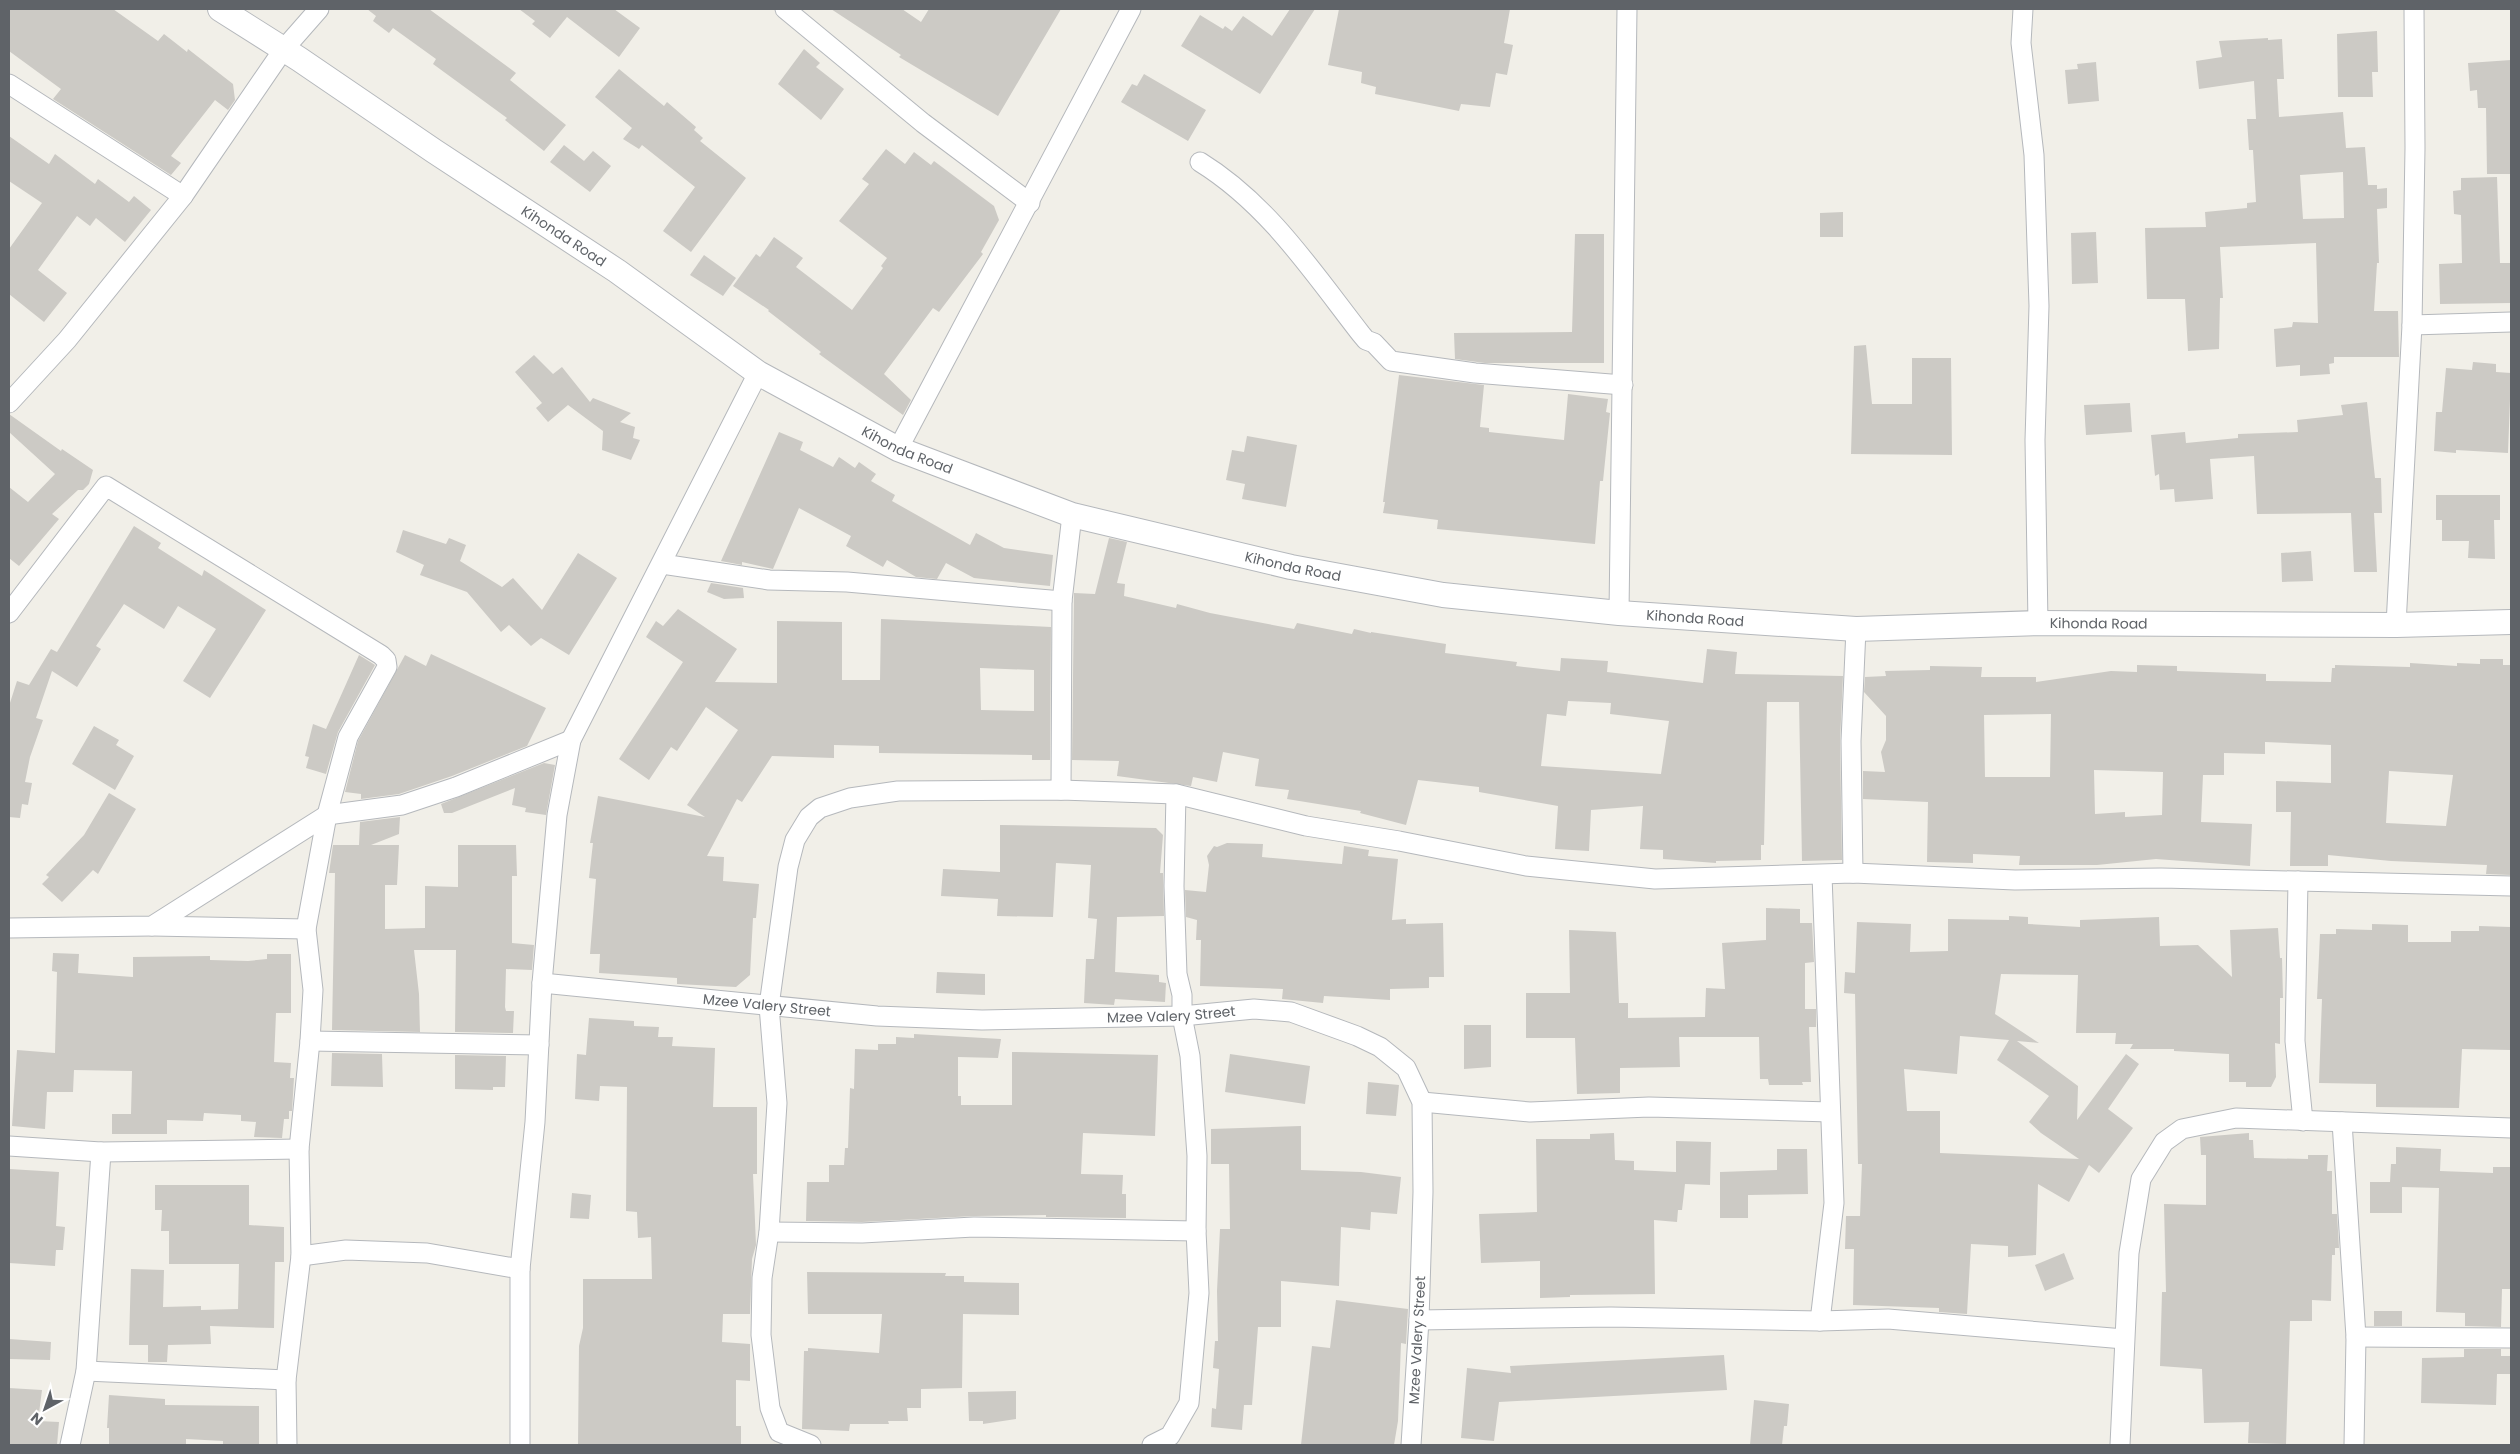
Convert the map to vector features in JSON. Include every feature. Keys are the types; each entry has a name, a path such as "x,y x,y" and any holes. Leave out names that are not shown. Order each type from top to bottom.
{"street":[{"name":"Kihonda Road","path":"220,9 299,59 434,151 617,271 758,373 898,449 1072,515 1291,567 1443,595 1619,613 1856,629 2038,623 2396,625 2511,622"},
{"path":"9,403 67,340 183,196 283,50 319,9"},
{"path":"785,9 923,123 1030,203"},
{"path":"898,449 1030,203 1131,9"},
{"path":"1619,613 1627,9"},
{"path":"2023,9 2021,43 2034,155 2038,306 2035,440 2038,623"},
{"path":"2396,625 2412,324 2416,148 2414,9"},
{"path":"9,84 183,196"},
{"path":"1200,162 1224,176 1244,193 1282,232 1361,334 1374,343 1390,361 1475,373 1623,384"},
{"path":"2412,324 2511,322"},
{"path":"520,1445 520,1269 535,1122 542,983 556,815 571,740 758,373"},
{"path":"9,613 106,486 381,655 386,660 387,667 348,737 327,815 306,930 312,990 310,1041 298,1149 301,1256 286,1380 287,1445"},
{"path":"1060,790 1062,601 1072,515"},
{"path":"662,564 769,580 847,582 1062,601"},
{"path":"1853,873 1851,741 1856,629"},
{"path":"152,926 327,815 402,805 456,787 571,740"},
{"path":"811,1445 779,1432 770,1408 761,1335 762,1278 769,1232 777,1103 769,1006 788,867 795,840 809,817 820,808 850,798 898,791 1060,790 1176,794 1306,826 1399,841 1526,866 1655,879 1853,873 2015,880 2161,878 2511,886"},
{"path":"1152,1445 1170,1436 1190,1403 1199,1293 1196,1231 1197,1156 1190,1056 1182,1016 1182,996 1176,974 1176,794"},
{"path":"1820,1321 1834,1203 1822,875"},
{"path":"2298,881 2295,1041 2303,1121"},
{"path":"9,928 152,926 306,930"},
{"name":"Mzee Valery Street","path":"542,983 877,1016 982,1020 1182,1016 1254,1008 1291,1012 1358,1036 1380,1047 1406,1068 1422,1102 1423,1192 1419,1320 1411,1445"},
{"path":"310,1041 539,1045"},
{"path":"1422,1102 1530,1112 1648,1107 1830,1112"},
{"path":"2120,1445 2129,1253 2141,1179 2164,1142 2182,1129 2236,1118 2511,1128"},
{"path":"2342,1122 2356,1337 2354,1445"},
{"path":"9,1146 101,1152 298,1149"},
{"path":"70,1445 86,1371 101,1152"},
{"path":"769,1232 862,1233 974,1228 1196,1231"},
{"path":"301,1256 346,1250 426,1253 520,1269"},
{"path":"1419,1320 1611,1317 1820,1321 1888,1319 2124,1339"},
{"path":"2356,1337 2511,1338"},
{"path":"86,1371 286,1380"}],"building":[{"path":"9,9 113,9 158,41 164,34 187,52 188,49 233,84 235,100 228,110 215,100 171,156 181,163 171,175 53,99 61,89 9,51"},
{"path":"367,9 429,9 516,73 510,80 566,125 544,151 505,120 507,118 433,64 436,59 393,28 389,33 373,21 376,16"},
{"path":"519,9 614,9 640,28 619,57 567,17 550,38 532,24 535,21"},
{"path":"831,9 902,9 921,22 929,9 1061,9 998,116 899,57 901,55"},
{"path":"1290,9 1315,9 1260,94 1181,46 1200,15 1223,29 1225,26 1232,31 1243,16 1272,36"},
{"path":"1339,9 1510,9 1504,43 1513,45 1507,75 1496,73 1490,107 1461,104 1459,111 1375,94 1376,87 1361,83 1362,72 1328,65"},
{"path":"2377,31 2378,72 2372,72 2373,97 2338,97 2337,34"},
{"path":"2282,39 2284,79 2277,79 2279,117 2343,112 2346,148 2365,147 2368,185 2377,185 2377,189 2387,188 2387,208 2377,209 2379,263 2377,263 2374,311 2398,311 2399,357 2334,357 2334,363 2329,364 2330,374 2300,376 2300,365 2276,367 2274,329 2292,327 2293,322 2318,323 2316,243 2220,247 2223,298 2220,298 2219,349 2188,351 2185,299 2147,299 2145,228 2206,227 2205,212 2247,208 2247,203 2256,202 2253,150 2249,150 2247,119 2256,119 2254,81 2199,89 2196,61 2222,57 2219,41","holes":["2343,172 2344,218 2303,219 2300,175"]},
{"path":"804,49 820,63 816,67 844,89 821,120 778,84"},
{"path":"2511,60 2511,174 2487,174 2486,108 2478,108 2477,90 2470,91 2468,63"},
{"path":"2096,62 2099,101 2068,104 2065,70 2078,69 2077,64"},
{"path":"619,69 664,106 667,102 696,127 694,130 703,138 700,141 746,178 691,252 663,231 695,187 642,145 639,149 623,139 632,128 595,97"},
{"path":"1144,74 1206,110 1188,141 1121,102 1132,84 1137,86"},
{"path":"9,136 49,164 55,154 95,184 98,179 129,202 134,196 151,210 125,242 96,218 90,226 77,216 38,270 67,293 44,322 9,294 9,249 42,203 9,181"},
{"path":"564,145 584,161 593,151 611,166 590,192 550,162"},
{"path":"886,149 905,164 914,152 931,165 934,161 994,206 999,220 981,252 983,254 939,312 933,308 884,374 911,400 903,415 819,354 821,352 769,310 733,286 756,254 760,257 774,237 803,258 796,267 852,310 883,268 881,266 887,258 839,221 869,184 862,179"},
{"path":"2497,177 2500,263 2511,263 2511,303 2440,304 2439,264 2462,263 2461,215 2454,214 2453,191 2461,190 2461,178"},
{"path":"1843,212 1843,237 1820,237 1820,213"},
{"path":"2096,232 2098,283 2072,284 2071,233"},
{"path":"1575,234 1604,234 1604,363 1485,363 1455,359 1454,333 1572,332"},
{"path":"704,255 736,278 723,296 690,275"},
{"path":"1866,345 1872,404 1912,404 1912,358 1951,358 1952,455 1851,454 1854,346"},
{"path":"534,355 553,374 562,367 590,402 593,398 631,413 620,422 635,427 633,438 640,440 631,460 602,450 603,431 568,405 548,422 536,408 542,403 515,372"},
{"path":"2473,362 2496,364 2496,372 2511,373 2508,453 2456,450 2456,453 2434,451 2436,412 2442,412 2446,368 2472,370"},
{"path":"1399,375 1484,385 1480,427 1489,428 1489,432 1564,440 1568,394 1608,399 1606,412 1610,413 1603,481 1600,481 1595,544 1437,529 1438,520 1383,513"},
{"path":"2367,402 2375,478 2381,478 2382,513 2374,513 2377,572 2354,572 2351,513 2257,514 2254,456 2210,459 2213,499 2175,502 2174,489 2160,490 2159,474 2155,476 2151,435 2185,432 2186,443 2238,438 2238,434 2298,432 2297,420 2343,415 2341,405"},
{"path":"2130,403 2132,432 2086,435 2084,405"},
{"path":"9,414 61,451 62,449 93,470 89,484 83,490 78,490 52,514 59,519 19,566 9,558 9,487 28,502 55,474 9,432"},
{"path":"779,432 803,442 800,450 833,467 839,457 855,468 859,462 876,474 871,481 895,495 892,501 970,545 976,533 1004,548 1053,555 1050,586 974,578 946,563 937,579 916,577 887,560 883,567 846,546 851,536 799,508 773,569 742,562 742,565 721,561"},
{"path":"1247,436 1297,445 1286,507 1242,499 1245,484 1226,480 1232,450 1244,452"},
{"path":"2436,495 2500,495 2500,520 2494,520 2495,559 2468,558 2469,541 2442,541 2442,520 2436,520"},
{"path":"134,526 161,543 158,548 202,576 204,570 266,610 210,698 183,681 216,629 178,606 164,629 124,604 96,646 101,649 77,687 52,671 36,718 43,720 30,757 25,782 32,783 28,805 22,804 20,818 9,817 9,706 17,681 29,685 51,649 57,652"},
{"path":"403,530 446,544 449,538 466,545 460,561 502,587 513,578 542,610 578,553 617,578 569,655 541,638 531,646 509,625 501,632 467,592 420,575 424,565 396,552"},
{"path":"1109,538 1127,542 1117,583 1125,584 1124,596 1176,608 1177,604 1210,613 1294,629 1297,623 1352,634 1354,629 1446,644 1445,653 1517,662 1516,666 1560,671 1561,658 1608,661 1607,672 1703,683 1707,649 1737,652 1735,674 1843,676 1840,741 1842,860 1802,861 1799,702 1767,702 1764,845 1761,845 1761,860 1716,861 1716,863 1663,859 1663,850 1640,849 1643,806 1591,810 1589,851 1555,849 1558,806 1479,792 1479,787 1418,780 1406,825 1360,813 1361,811 1287,799 1289,790 1255,786 1259,759 1223,752 1217,782 1193,777 1191,786 1117,776 1119,761 1072,760 1074,593 1095,594","holes":["1568,701 1611,703 1610,714 1669,721 1661,774 1541,766 1547,714 1566,716"]},
{"path":"2311,551 2313,581 2282,582 2281,553"},
{"path":"711,583 743,588 744,598 724,599 707,592"},
{"path":"678,609 737,649 715,682 777,683 777,621 842,622 842,680 880,680 881,619 1051,627 1050,760 1032,760 1032,755 879,753 879,746 834,745 834,758 772,756 742,802 737,799 707,856 724,857 723,881 759,884 756,918 753,918 750,975 736,987 677,984 677,978 599,973 600,954 590,954 596,879 589,878 593,843 590,843 598,796 705,817 687,805 738,730 706,707 677,751 671,747 649,780 619,759 683,662 646,637 656,621 663,626","holes":["980,668 1034,670 1034,711 981,710"]},
{"path":"431,654 546,708 527,746 452,776 399,794 361,799 361,794 345,792 358,741 405,655 426,666"},
{"path":"359,655 375,665 338,732 326,774 306,768 309,757 305,756 313,724 326,729"},
{"path":"2480,659 2503,659 2503,665 2511,665 2511,875 2486,874 2487,865 2391,861 2328,855 2328,866 2290,866 2291,812 2276,812 2276,781 2331,783 2331,745 2265,742 2265,754 2224,753 2224,775 2203,775 2201,822 2252,824 2250,866 2156,859 2097,865 2019,865 2020,856 1973,854 1973,863 1927,862 1928,802 1863,799 1863,771 1885,772 1881,752 1886,740 1886,716 1864,692 1865,677 1886,676 1885,671 1930,670 1930,666 1982,667 1981,677 2036,677 2036,682 2111,671 2137,672 2137,665 2177,666 2177,671 2266,674 2266,681 2331,682 2332,668 2335,668 2335,665 2410,667 2410,663 2457,666 2457,663 2480,664","holes":["2051,714 2050,777 1985,777 1984,715","2094,770 2163,772 2162,815 2125,817 2125,812 2095,814","2389,771 2453,775 2446,826 2386,823"]},
{"path":"94,726 119,740 116,745 134,756 115,790 72,764"},
{"path":"544,763 555,765 546,815 525,812 526,808 512,805 515,788 452,813 444,813 441,804"},
{"path":"109,793 136,809 98,874 93,870 62,902 42,884 49,877 46,875 84,835"},
{"path":"400,817 399,834 371,845 399,845 397,885 385,885 385,929 425,928 425,886 458,887 458,845 516,845 517,876 512,876 512,943 534,945 532,970 506,969 505,1007 506,1011 514,1011 513,1033 455,1032 456,950 414,950 419,994 420,1032 332,1030 335,873 329,873 333,845 359,845 360,822"},
{"path":"1000,825 1156,828 1163,835 1160,873 1163,873 1164,916 1117,917 1115,972 1159,975 1159,982 1166,983 1165,1002 1115,999 1114,1005 1084,1003 1086,959 1094,959 1097,919 1088,918 1091,865 1056,863 1053,917 997,916 998,899 941,896 943,869 1000,872"},
{"path":"1227,843 1263,844 1262,857 1342,864 1344,846 1369,850 1368,856 1398,859 1392,920 1406,919 1406,924 1443,923 1444,977 1429,977 1429,988 1390,989 1390,1000 1324,996 1323,1003 1282,999 1283,989 1200,986 1201,940 1196,940 1197,920 1186,917 1185,890 1206,892 1209,865 1207,856 1214,846 1217,847"},
{"path":"1766,908 1800,909 1800,923 1812,923 1814,962 1805,963 1805,1009 1816,1009 1816,1027 1809,1027 1811,1082 1802,1082 1803,1085 1769,1085 1768,1079 1760,1079 1759,1037 1679,1037 1680,1067 1620,1068 1620,1093 1577,1094 1575,1038 1526,1038 1526,993 1570,993 1569,930 1616,932 1619,1003 1628,1003 1628,1018 1705,1017 1706,988 1725,989 1722,943 1766,940"},
{"path":"2009,916 2028,917 2028,924 2080,927 2080,920 2159,917 2160,946 2198,945 2232,977 2230,930 2278,928 2280,958 2282,958 2283,998 2280,998 2280,1044 2275,1043 2276,1077 2271,1087 2246,1087 2246,1082 2229,1082 2229,1054 2174,1051 2174,1049 2130,1049 2133,1044 2115,1044 2116,1033 2076,1033 2078,975 2001,974 1995,1014 2039,1043 2017,1041 2078,1086 2077,1120 2126,1054 2139,1064 2108,1109 2133,1128 2099,1173 2089,1165 2069,1202 2038,1184 2036,1255 2008,1257 2008,1246 1971,1244 1967,1314 1939,1312 1939,1308 1853,1305 1854,1249 1845,1249 1846,1216 1860,1216 1862,1164 1858,1164 1855,994 1844,993 1845,972 1855,973 1857,922 1911,924 1910,952 1948,951 1948,919 2009,920","holes":["1960,1036 2009,1040 1997,1060 2049,1096 2029,1122 2041,1133 2079,1159 1940,1153 1940,1111 1907,1111 1904,1069 1957,1074"]},
{"path":"2372,924 2408,925 2408,942 2451,942 2451,931 2479,931 2479,926 2511,927 2511,1050 2462,1049 2459,1108 2376,1107 2376,1084 2319,1083 2322,999 2317,999 2320,934 2336,934 2336,929 2372,930"},
{"path":"53,953 79,954 78,973 133,977 133,957 210,956 210,960 248,961 267,959 267,954 291,954 291,1013 276,1013 274,1062 291,1063 290,1078 294,1078 292,1111 289,1111 289,1119 284,1119 282,1138 254,1137 256,1122 241,1121 241,1115 204,1113 203,1121 167,1120 167,1134 112,1134 112,1114 131,1114 132,1071 74,1070 73,1092 47,1092 45,1129 12,1126 17,1050 55,1053 57,972 52,971"},
{"path":"937,972 985,974 985,995 936,993"},
{"path":"589,1018 634,1021 634,1026 659,1027 658,1037 673,1037 672,1046 715,1048 713,1107 757,1107 757,1174 753,1174 756,1245 752,1259 750,1314 723,1314 722,1342 750,1344 750,1381 736,1380 736,1426 741,1426 741,1445 578,1445 579,1346 583,1328 583,1279 652,1279 651,1237 638,1238 637,1212 626,1211 627,1087 600,1086 599,1101 575,1099 577,1054 586,1055"},
{"path":"1464,1025 1491,1025 1491,1067 1464,1069"},
{"path":"914,1034 1001,1039 998,1058 958,1057 958,1096 961,1096 961,1105 1012,1105 1012,1052 1158,1055 1155,1136 1083,1133 1081,1174 1123,1175 1122,1194 1126,1194 1126,1218 1046,1217 1046,1215 974,1216 862,1222 806,1221 807,1182 829,1182 829,1165 844,1165 845,1148 848,1148 850,1088 854,1089 855,1049 878,1050 878,1044 896,1044 896,1037 914,1038"},
{"path":"332,1053 382,1054 383,1087 331,1086"},
{"path":"1230,1054 1310,1066 1305,1104 1225,1092"},
{"path":"455,1055 506,1056 505,1087 493,1087 493,1090 455,1089"},
{"path":"1368,1082 1399,1085 1396,1116 1366,1114"},
{"path":"1301,1126 1301,1170 1361,1172 1401,1177 1397,1214 1371,1212 1370,1230 1341,1227 1339,1286 1281,1281 1281,1327 1258,1327 1252,1405 1244,1405 1242,1430 1211,1427 1212,1408 1216,1409 1219,1369 1213,1368 1215,1341 1218,1341 1217,1291 1220,1229 1230,1229 1229,1164 1211,1164 1211,1129"},
{"path":"1614,1133 1615,1160 1634,1161 1634,1170 1676,1172 1676,1141 1711,1142 1710,1185 1685,1184 1682,1210 1678,1210 1677,1222 1654,1220 1655,1294 1570,1295 1570,1297 1540,1298 1540,1261 1481,1263 1479,1214 1537,1212 1536,1139 1590,1139 1590,1134"},
{"path":"2249,1133 2249,1140 2253,1140 2254,1158 2308,1159 2308,1155 2328,1155 2327,1171 2332,1171 2332,1214 2337,1214 2339,1248 2335,1248 2335,1255 2332,1255 2331,1301 2312,1300 2312,1321 2290,1321 2286,1444 2248,1443 2249,1422 2204,1423 2202,1369 2160,1366 2162,1292 2166,1292 2164,1204 2206,1205 2206,1155 2201,1155 2200,1137"},
{"path":"2396,1147 2441,1149 2440,1171 2493,1173 2493,1167 2511,1167 2511,1289 2502,1289 2501,1327 2465,1326 2465,1313 2436,1312 2439,1188 2402,1187 2402,1213 2370,1213 2370,1182 2390,1182 2391,1164 2396,1164"},
{"path":"1777,1149 1807,1149 1808,1194 1748,1195 1748,1218 1720,1218 1720,1172 1777,1170"},
{"path":"9,1169 59,1172 56,1226 65,1227 63,1250 56,1250 55,1266 9,1263"},
{"path":"155,1185 249,1185 249,1225 284,1227 284,1262 275,1262 274,1328 210,1326 211,1344 168,1345 167,1362 148,1362 148,1345 129,1345 131,1269 164,1270 163,1307 201,1306 201,1310 238,1309 239,1264 169,1264 169,1231 161,1231 162,1210 155,1210"},
{"path":"572,1193 591,1195 589,1219 570,1218"},
{"path":"2064,1253 2074,1279 2045,1291 2035,1265"},
{"path":"807,1272 946,1273 945,1276 964,1276 964,1282 1019,1283 1019,1315 963,1314 962,1388 921,1389 921,1408 907,1408 908,1421 888,1421 889,1424 850,1424 849,1431 802,1429 804,1351 808,1351 808,1348 879,1353 882,1314 808,1314"},
{"path":"1336,1300 1408,1309 1406,1344 1401,1343 1398,1421 1394,1445 1301,1445 1312,1346 1330,1348"},
{"path":"2374,1311 2402,1311 2402,1326 2374,1326"},
{"path":"9,1339 51,1342 50,1360 9,1359"},
{"path":"2464,1349 2501,1349 2501,1356 2511,1356 2511,1374 2497,1374 2496,1405 2421,1403 2422,1358 2464,1357"},
{"path":"1724,1355 1727,1390 1499,1402 1494,1441 1461,1438 1467,1368 1511,1373 1510,1366"},
{"path":"9,1388 42,1390 38,1421 59,1422 57,1445 9,1445"},
{"path":"1016,1391 1016,1419 983,1424 983,1421 969,1421 968,1392"},
{"path":"109,1395 165,1399 165,1405 259,1406 259,1445 223,1445 223,1441 186,1439 186,1445 109,1445 109,1428 107,1428"},
{"path":"1754,1400 1789,1404 1787,1426 1784,1426 1782,1445 1750,1445"}]}
